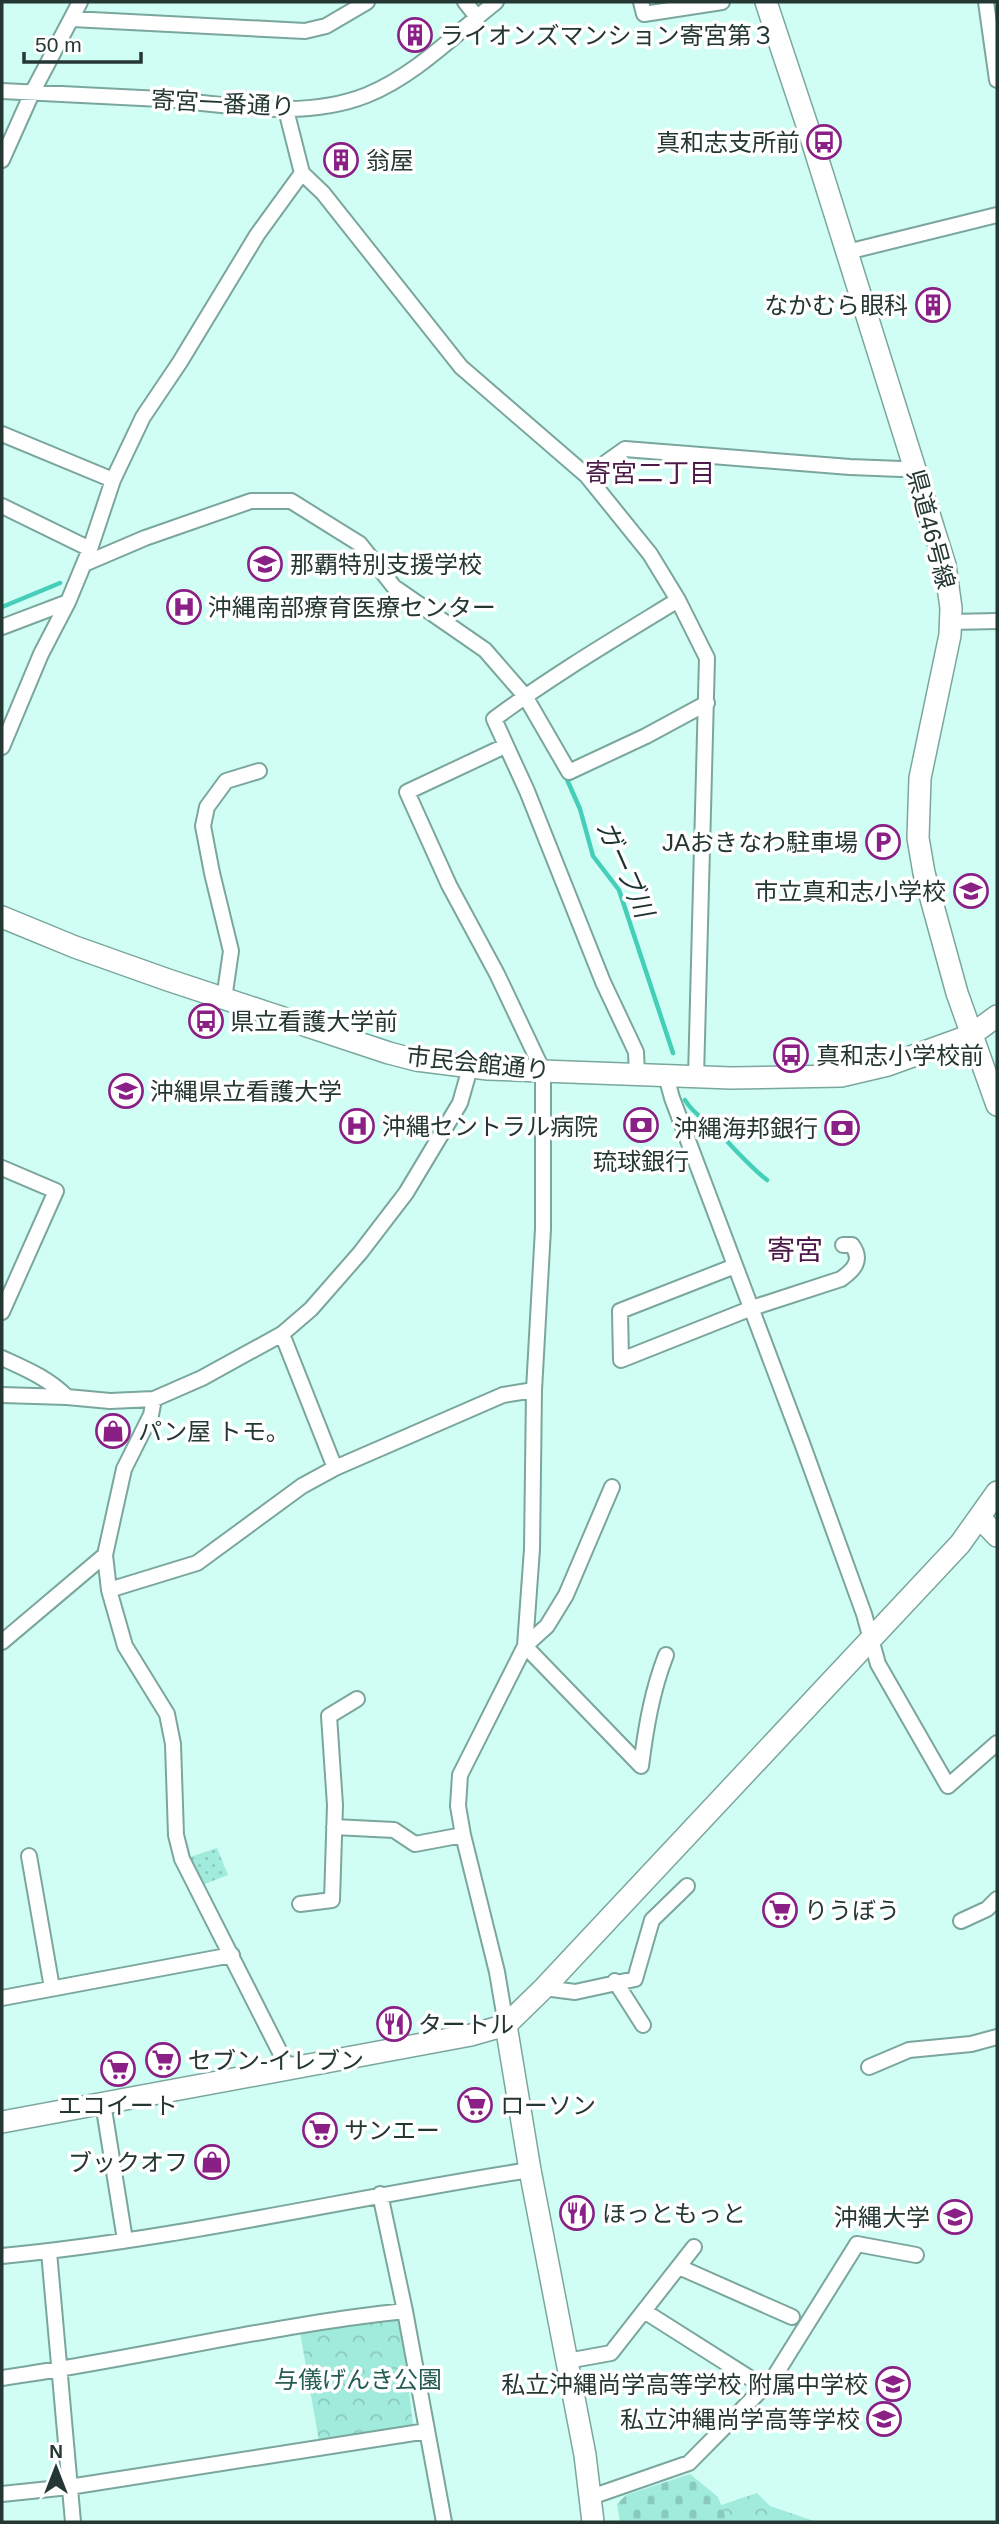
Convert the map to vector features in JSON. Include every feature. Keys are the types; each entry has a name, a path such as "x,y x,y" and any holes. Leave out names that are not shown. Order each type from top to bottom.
{"main road":[{"name":"県道46号線","path":"773,6 945,565 950,590 951,622 919,778 918,838 928,891 971,1035 997,1105"},
{"name":"市民会館通り","path":"2,917 75,947 389,1053 470,1068 696,1077 841,1076 888,1065 971,1035"},
{"path":"971,1035 997,1016"},
{"path":"971,1035 997,1034"},
{"path":"2,2122 471,2035 506,2025 544,1988 960,1544 997,1492"},
{"path":"980,1518 997,1536"},
{"path":"506,2025 591,2497 593,2522"}],"street":[{"path":"2,159 32,93 80,2"},
{"path":"72,19 305,31 326,26 367,2"},
{"path":"465,2 477,16"},
{"name":"寄宮一番通り","path":"2,91 286,110 330,105 366,96 399,79 496,2"},
{"path":"641,2 644,14 722,2"},
{"path":"986,2 997,80"},
{"path":"286,110 302,173 323,193 461,367 587,476 650,554 678,600 707,657 696,1077"},
{"path":"2,747 41,654 68,602 90,550 113,480 143,416 180,362 257,235 302,173"},
{"path":"847,251 997,215"},
{"path":"2,434 113,480"},
{"path":"587,476 625,449 850,467 901,469 915,466"},
{"path":"83,566 145,538 251,500 291,501 360,544 394,587 485,650 525,696 569,772 646,736 707,703"},
{"path":"2,506 90,550"},
{"path":"637,1075 636,1052 603,982 527,791 494,719 525,696 678,600"},
{"path":"2,627 68,602"},
{"path":"951,622 997,621"},
{"path":"505,747 407,792 450,885 544,1071 543,1229 534,1390 532,1549 525,1646 641,1766 654,1684 666,1655"},
{"path":"224,999 231,950 203,826 207,807 226,781 259,771"},
{"path":"2,1395 110,1401 154,1399 202,1378 282,1334 311,1309 344,1272 406,1192 460,1102 470,1068"},
{"path":"666,1076 862,1606 878,1664 947,1786 997,1743"},
{"path":"2,1168 55,1191 2,1312"},
{"path":"736,1266 620,1311 621,1360 752,1308 841,1279 853,1271 858,1260 852,1244 844,1244"},
{"path":"282,1334 335,1468"},
{"path":"2,1358 54,1384 67,1397"},
{"path":"109,1591 197,1563 302,1486 335,1468 503,1395 534,1390"},
{"path":"154,1399 151,1415 124,1469 105,1555 109,1591 125,1646 167,1714 173,1744 176,1835 182,1859 289,2070"},
{"path":"506,2025 497,1972 463,1835 458,1806 460,1775 525,1646 547,1626 566,1595 612,1487"},
{"path":"2,1642 105,1555"},
{"path":"300,1904 332,1900 335,1805 329,1716 357,1699"},
{"path":"334,1827 394,1830 415,1844 463,1835"},
{"path":"29,1856 52,1988"},
{"path":"544,1988 575,1992 635,1979 652,1920 687,1885"},
{"path":"961,1921 987,1909 997,1899"},
{"path":"2,1998 232,1955"},
{"path":"615,1982 643,2025"},
{"path":"869,2067 909,2050 971,2044 997,2037"},
{"path":"103,2103 125,2240"},
{"path":"2,2256 48,2252 278,2216 380,2194 530,2170"},
{"path":"380,2194 405,2311 444,2522"},
{"path":"591,2497 689,2463 774,2377 857,2244 916,2255"},
{"path":"567,2361 611,2353 694,2247"},
{"path":"48,2252 73,2522"},
{"path":"679,2267 792,2317"},
{"path":"2,2378 352,2316 405,2311"},
{"path":"644,2311 764,2387"},
{"path":"2,2494 69,2487 427,2431"}],"green space":[{"path":"217,1848 228,1875 202,1885 190,1857"},
{"name":"与儀げんき公園","path":"400,2316 414,2433 320,2447 300,2332"},
{"path":"690,2474 718,2497 728,2522 620,2522 617,2504 626,2495"},
{"path":"757,2493 770,2506 817,2522 728,2522 721,2505"}],"waterway":[{"name":"ガーブ川","path":"2,607 60,583"},
{"name":"ガーブ川","path":"565,775 580,809 593,856 619,890 673,1053"},
{"name":"ガーブ川","path":"685,1100 767,1180"}],"place":[{"name":"ライオンズマンション寄宮第３","path":"415,35"},
{"name":"真和志支所前","path":"824,142"},
{"name":"翁屋","path":"341,160"},
{"name":"なかむら眼科","path":"933,305"},
{"name":"那覇特別支援学校","path":"265,564"},
{"name":"沖縄南部療育医療センター","path":"184,607"},
{"name":"JAおきなわ駐車場","path":"883,842"},
{"name":"市立真和志小学校","path":"971,891"},
{"name":"県立看護大学前","path":"206,1021"},
{"name":"真和志小学校前","path":"791,1055"},
{"name":"沖縄県立看護大学","path":"126,1091"},
{"name":"琉球銀行","path":"641,1125"},
{"name":"沖縄セントラル病院","path":"357,1126"},
{"name":"沖縄海邦銀行","path":"842,1128"},
{"name":"パン屋 トモ。","path":"113,1431"},
{"name":"りうぼう","path":"780,1910"},
{"name":"タートル","path":"394,2024"},
{"name":"セブン-イレブン","path":"163,2060"},
{"name":"エコイート","path":"118,2069"},
{"name":"ローソン","path":"475,2105"},
{"name":"サンエー","path":"320,2130"},
{"name":"ブックオフ","path":"212,2162"},
{"name":"ほっともっと","path":"577,2213"},
{"name":"沖縄大学","path":"955,2217"},
{"name":"私立沖縄尚学高等学校 附属中学校","path":"893,2384"},
{"name":"私立沖縄尚学高等学校","path":"884,2419"}],"district":[{"name":"寄宮二丁目","path":"650,473"},
{"name":"寄宮","path":"795,1250"}]}
